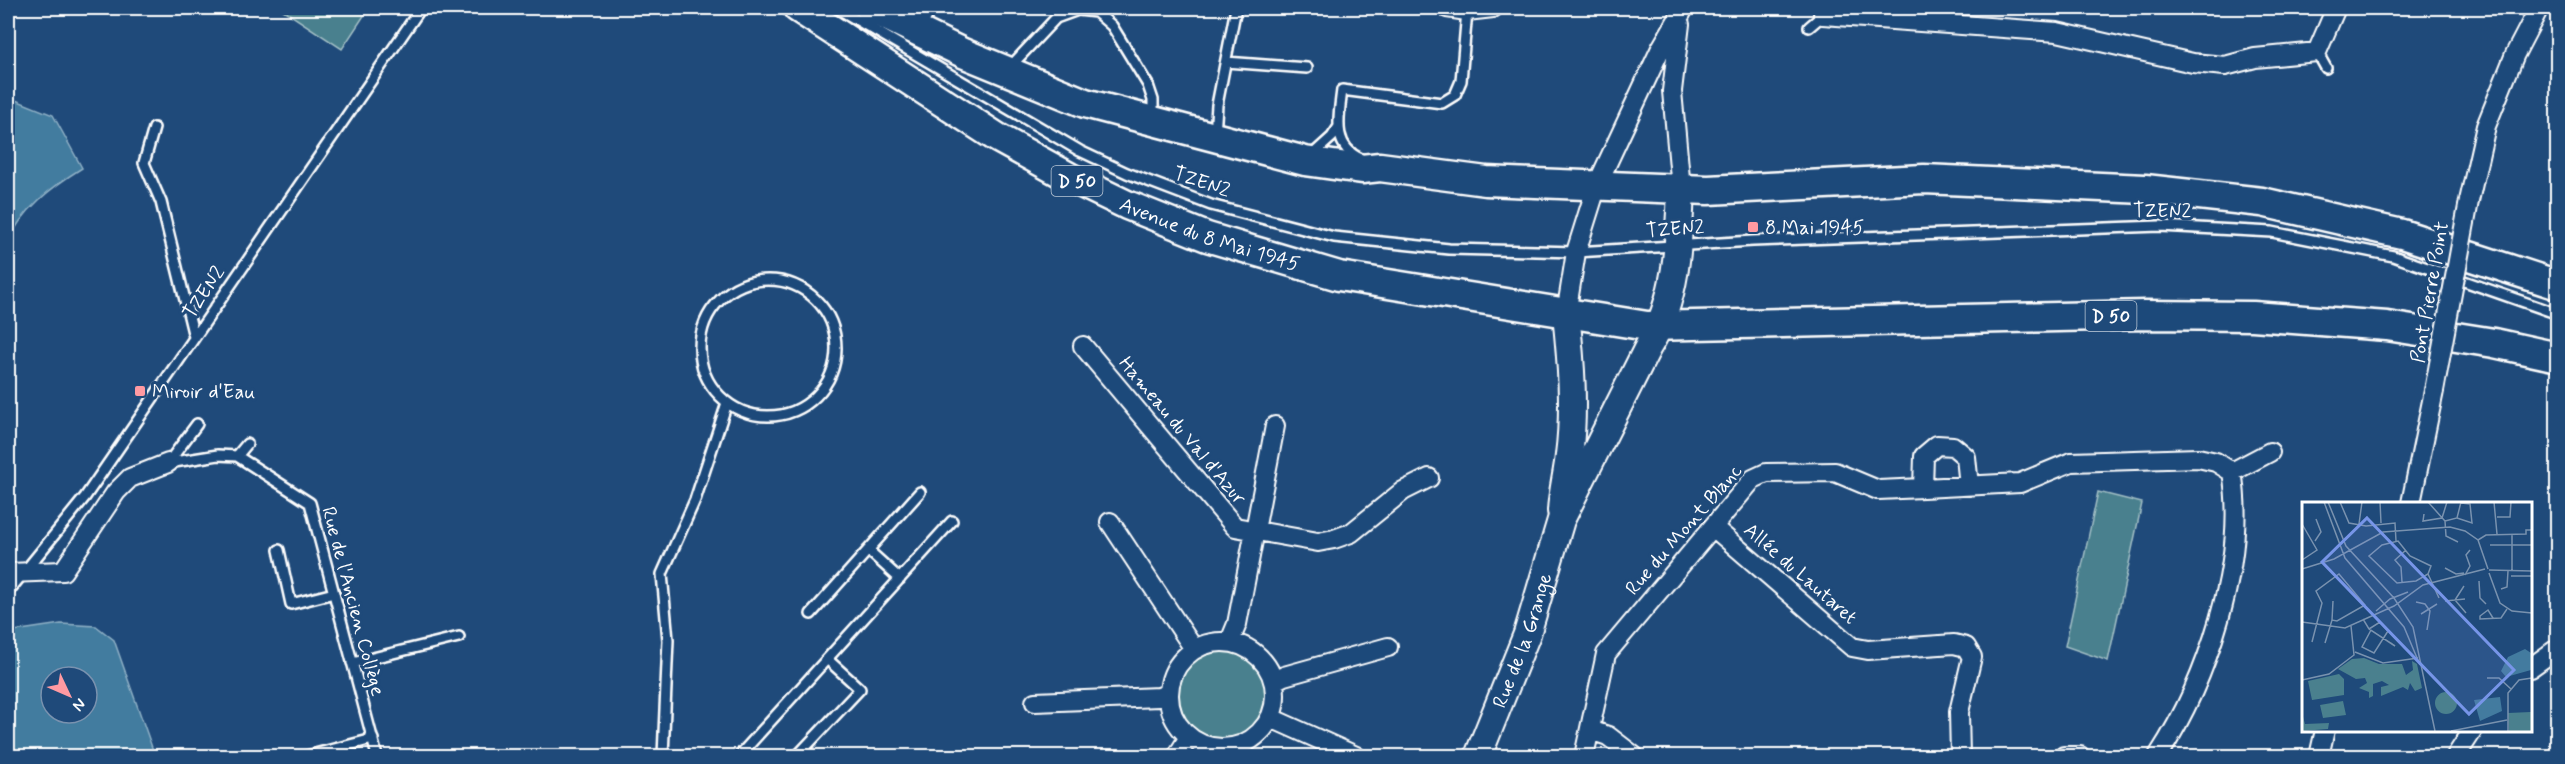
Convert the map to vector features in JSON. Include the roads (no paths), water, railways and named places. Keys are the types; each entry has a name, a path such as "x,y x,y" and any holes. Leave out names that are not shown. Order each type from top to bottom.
{"main road":[{"name":"Avenue du 8 Mai 1945","path":"798,8 998,138 1069,177 1166,221 1236,247 1339,276 1475,296 1566,314 1662,326"},
{"path":"870,8 920,18 1006,71 1093,106 1305,161 1362,169 1380,167 1486,181 1708,190 1924,179 2145,189 2262,202 2392,231 2558,285"},
{"name":"D 50","path":"1662,326 2145,315 2253,316 2387,326 2494,342 2558,357"}],"street":[{"path":"1447,8 1467,11 1493,8"},
{"path":"1819,17 2057,32 2193,63 2225,66 2255,58 2322,60 2336,8"},
{"name":"Pont Pierre Point","path":"2411,502 2469,201 2486,126 2515,54 2539,8"},
{"path":"1566,314 1576,252 1597,185 1661,48 1682,10"},
{"path":"1662,326 1679,247 1681,189 1671,91 1682,10"},
{"name":"Rue de la Grange","path":"1561,520 1572,409 1566,314"},
{"name":"Rue de la Grange","path":"1478,756 1527,634 1561,520 1648,347 1662,326"},
{"name":"Hameau du Val d'Azur","path":"1083,346 1235,527 1318,542 1334,539 1352,532 1403,491 1429,478"},
{"path":"1230,641 1237,624 1275,426"},
{"path":"1923,488 1924,456 1937,445 1953,446 1966,457 1969,486"},
{"path":"2158,756 2172,735 2205,661 2230,574 2236,495 2232,472 2271,452"},
{"name":"Rue du Mont Blanc","path":"1584,756 1606,654 1753,479 1766,473 1834,472 1878,490 2020,483 2071,462 2198,458 2216,462 2232,472"},
{"path":"15,573 63,571 116,492 130,478 168,463"},
{"path":"1110,522 1194,649"},
{"name":"Allée du Lautaret","path":"1713,526 1852,647 1868,650 1954,644 1966,647 1972,657 1959,712 1960,756"},
{"path":"1230,641 1246,646 1268,667 1274,681 1276,700 1271,718 1262,731 1240,752 1211,747 1189,737 1178,725 1171,710 1169,693 1174,672 1180,661 1194,649 1205,644 1230,641"},
{"path":"1274,681 1284,676 1388,647"},
{"path":"2532,667 2558,648"},
{"path":"1035,702 1159,697 1169,693"},
{"path":"1271,718 1356,756"},
{"path":"1590,730 1608,736 1634,756"},
{"path":"2319,756 2325,731"},
{"path":"2456,756 2472,731"},
{"path":"1177,756 1189,737"},
{"path":"2064,756 2080,756"}],"lane":[{"name":"TZEN2","path":"8,592 15,573 86,498 194,337 422,8"},
{"name":"TZEN2","path":"837,8 1080,151 1126,173 1211,205 1334,237 1449,249 1576,252 1753,241 2160,226 2272,232 2393,256 2558,314"},
{"path":"1006,71 1056,18 1078,10 1096,12 1112,26 1148,85 1153,100 1153,121"},
{"path":"1380,167 1353,155 1342,144 1338,128 1342,90 1442,103 1455,94 1461,81 1467,11"},
{"path":"1215,138 1217,105 1235,13"},
{"path":"1226,62 1307,68"},
{"path":"154,128 144,163 161,202 194,337"},
{"path":"1305,161 1332,137 1338,128"},
{"path":"758,280 785,281 809,293 827,312 836,338 835,364 823,388 803,407 778,416 751,414 727,403 709,383 700,358 702,331 713,307 733,289 758,280"},
{"path":"663,756 668,640 662,574 695,500 727,403"},
{"path":"168,463 197,424"},
{"path":"168,463 218,456 237,456 247,444"},
{"name":"Rue de l'Ancien Collège","path":"237,456 310,503 377,756"},
{"path":"811,614 920,492"},
{"path":"739,756 952,521"},
{"path":"279,550 291,604 334,593"},
{"path":"868,550 900,579"},
{"path":"352,663 459,637"},
{"path":"798,756 860,689 827,659"},
{"path":"307,756 373,739"}],"water":[{"path":"8,97 53,115 82,168 49,191 29,210 8,243"},
{"path":"61,624 96,626 114,640 155,756 8,756 8,632"}],"place":[{"name":"8 Mai 1945","path":"1753,227"},
{"name":"Miroir d'Eau","path":"140,391"}]}
